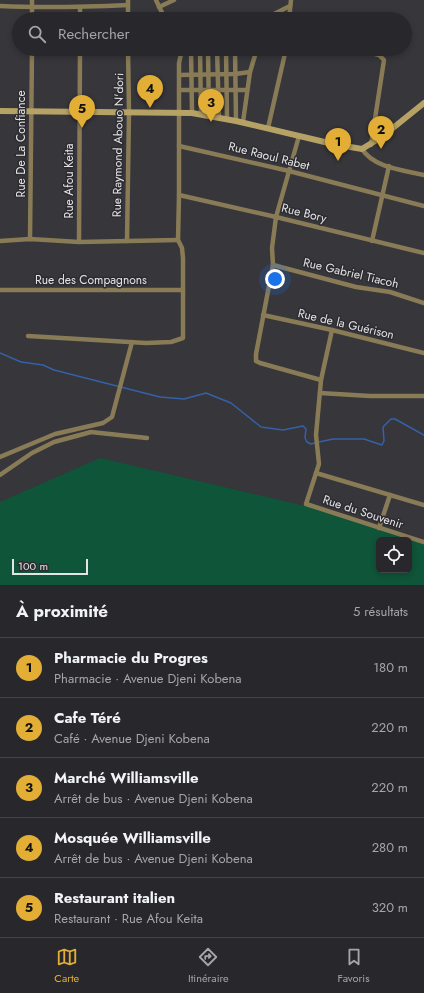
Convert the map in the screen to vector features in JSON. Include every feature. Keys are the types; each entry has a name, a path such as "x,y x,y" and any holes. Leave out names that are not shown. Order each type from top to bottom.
{"street":[{"path":"32,0 32,12"},
{"path":"156,0 162,12"},
{"path":"159,7 174,0"},
{"path":"290,12 291,0"},
{"path":"0,6 80,8 128,2"},
{"path":"280,12 290,6"},
{"name":"Rue De La Confiance","path":"30,239 32,56"},
{"name":"Rue Afou Keita","path":"79,242 80,56"},
{"name":"Rue Raymond Abouo N'dori","path":"127,241 129,112 128,56"},
{"path":"28,336 132,342 171,342 183,338 182,248 178,240 180,56"},
{"path":"191,56 192,113"},
{"path":"200,56 201,114"},
{"path":"208,56 209,115"},
{"path":"217,56 219,117"},
{"path":"226,56 227,119"},
{"path":"235,56 236,120"},
{"path":"243,122 250,72 255,56"},
{"path":"268,128 284,56"},
{"path":"370,145 384,60 380,56"},
{"path":"179,75 235,74 250,72"},
{"path":"179,90 247,90"},
{"path":"0,111 192,113 236,120 299,136 362,149 370,145 423,105"},
{"path":"299,136 276,217 272,248 273,265 256,361 321,380"},
{"name":"Rue Raoul Rabet","path":"179,146 289,171 424,206"},
{"path":"362,149 370,158 389,166 424,175"},
{"path":"372,241 389,166"},
{"name":"Rue Bory","path":"179,195 424,253"},
{"path":"0,241 30,239 79,242 178,240"},
{"name":"Rue Gabriel Tiacoh","path":"273,265 356,287 390,292 424,303"},
{"name":"Rue des Compagnons","path":"0,290 183,290"},
{"name":"Rue de la Guérison","path":"263,315 332,330 424,353"},
{"name":"Rue du Souvenir","path":"332,330 321,380 316,434 319,464 306,504 424,542"},
{"path":"0,456 56,434 108,421 112,417 132,342"},
{"path":"320,393 370,396 424,396"},
{"path":"0,475 32,453 54,442 91,432 147,438"},
{"path":"316,473 424,505"},
{"path":"379,528 390,495"}],"green space":[{"path":"100,458 309,507 405,537 376,537 376,573 412,573 412,539 424,543 424,585 0,585 0,502"}],"waterway":[{"path":"0,353 21,362 43,365 54,370 160,397 184,399 206,393 231,403 261,427 283,430 303,426 306,429 305,438 307,442 311,444 315,443"},
{"path":"319,442 333,439 364,439 382,445 384,441 383,427 391,419 395,419 424,435"}],"place":[{"name":"Mosquée Williamsville","path":"150,108"},
{"name":"Marché Williamsville","path":"211,122"},
{"name":"Restaurant italien","path":"82,128"},
{"name":"Cafe Téré","path":"381,149"},
{"name":"Pharmacie du Progres","path":"338,161"}]}
